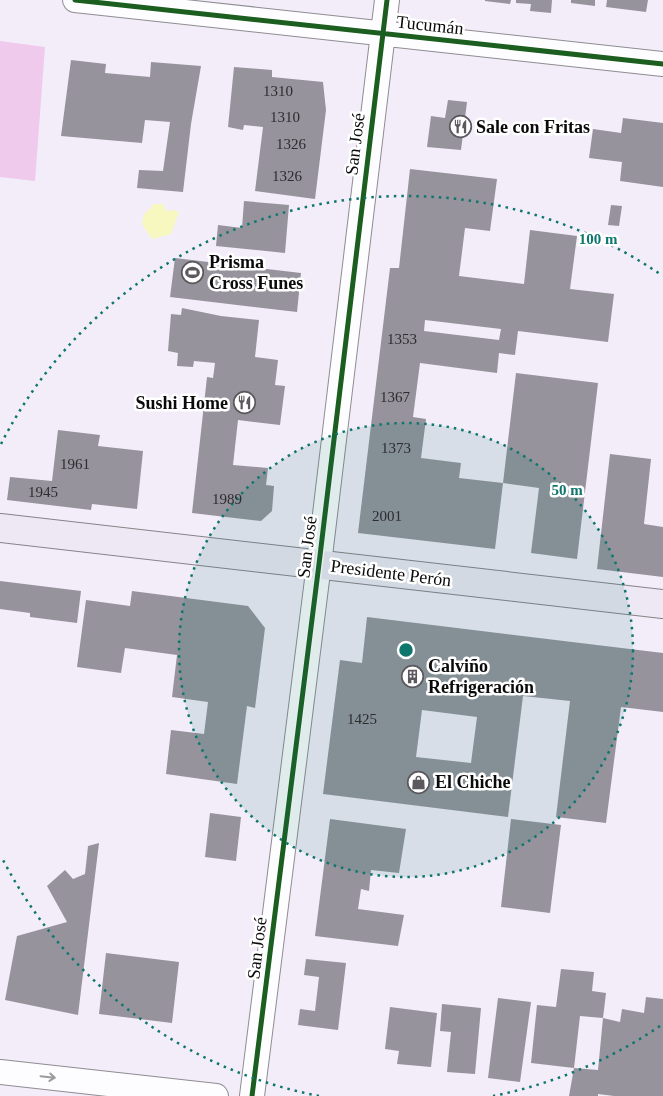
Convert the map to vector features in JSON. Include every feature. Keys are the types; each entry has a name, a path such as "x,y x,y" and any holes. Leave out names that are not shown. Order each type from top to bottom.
{"main road":[{"name":"Presidente Perón","path":"0,528 663,604"}],"street":[{"name":"Tucumán","path":"75,0 663,64"},
{"name":"San José","path":"252,1096 319,564 386,0"},
{"path":"0,1072 216,1096"}],"shaded area":[{"path":"0,41 45,47 35,181 0,177"},
{"path":"154,204 163,204 166,211 173,210 179,212 171,234 152,239 142,224 144,214"}],"building":[{"path":"485,0 511,0 510,4"},
{"path":"516,0 552,0 551,13 530,11 531,4 516,3"},
{"path":"571,0 595,0 595,6 571,3"},
{"path":"607,0 648,0 646,12 606,7"},
{"path":"71,60 106,64 105,73 150,77 151,62 201,66 191,124 183,192 137,188 139,170 163,171 170,122 145,120 142,143 61,136"},
{"path":"234,67 272,70 272,77 323,82 326,110 315,199 255,191 263,127 244,125 243,130 228,127"},
{"path":"448,100 467,102 461,150 427,147 431,116 445,118"},
{"path":"623,118 663,123 663,187 620,181 622,162 589,158 593,129 621,133"},
{"path":"410,169 497,179 490,231 465,228 459,276 524,284 530,230 577,236 570,289 614,294 608,342 518,331 515,355 499,353 497,373 420,363 413,417 426,419 421,458 461,463 459,478 503,483 495,549 358,533 390,268 399,268","holes":["425,320 501,329 499,340 424,331"]},
{"path":"244,201 289,205 285,253 216,246 218,225 242,228"},
{"path":"611,205 622,206 619,226 608,225"},
{"path":"175,258 301,273 297,312 170,297"},
{"path":"182,308 221,316 259,320 255,357 278,360 275,385 285,386 280,425 238,420 233,465 268,468 266,485 274,486 272,511 261,521 192,513 207,377 213,378 215,363 194,361 193,367 177,366 178,353 168,351 171,314 181,315"},
{"path":"516,373 598,383 577,559 531,553 539,488 503,483"},
{"path":"58,430 100,435 98,446 143,451 137,509 92,504 91,510 7,500 10,477 52,481"},
{"path":"610,454 651,459 644,524 663,527 663,577 597,569"},
{"path":"0,581 81,591 77,623 30,617 30,613 0,609"},
{"path":"132,591 248,606 265,628 255,708 247,706 237,784 166,774 171,730 204,734 208,702 172,697 177,655 125,648 121,673 77,667 86,600 130,606"},
{"path":"367,617 663,653 663,712 621,707 606,823 556,817 570,701 523,696 508,817 323,794 340,660 362,663","holes":["422,710 477,717 471,763 416,757"]},
{"path":"210,813 241,817 236,861 205,857"},
{"path":"330,819 406,829 399,873 371,870 369,891 361,889 358,909 404,915 398,946 315,936"},
{"path":"511,819 561,825 550,913 501,907"},
{"path":"99,843 78,1015 5,1000 17,936 67,922 47,886 65,870 73,879 85,874 88,846"},
{"path":"106,953 179,962 172,1023 99,1014"},
{"path":"306,959 346,963 338,1030 298,1025 300,1009 315,1011 319,977 304,975"},
{"path":"561,969 594,972 592,991 606,993 603,1018 580,1016 574,1068 531,1063 537,1005 556,1007"},
{"path":"646,997 663,999 663,1096 614,1096 598,1094 598,1096 569,1096 574,1068 598,1070 603,1018 620,1022 622,1009 644,1013"},
{"path":"498,998 531,1002 520,1082 488,1078"},
{"path":"442,1004 481,1008 475,1074 447,1072 451,1032 440,1031"},
{"path":"390,1007 437,1013 431,1067 397,1064 399,1051 385,1049"}],"cycle path":[{"path":"75,0 663,64"},
{"path":"252,1096 387,0"}],"place":[{"name":"Sale con Fritas","path":"460,127"},
{"name":"Prisma Cross Funes","path":"193,272"},
{"name":"Sushi Home","path":"244,403"},
{"name":"Calviño Refrigeración","path":"412,676"},
{"name":"El Chiche","path":"419,782"}]}
